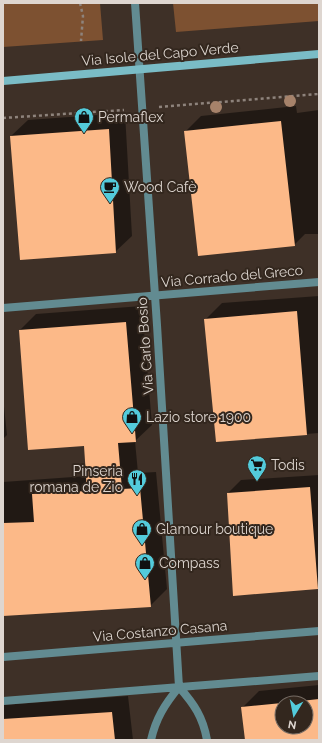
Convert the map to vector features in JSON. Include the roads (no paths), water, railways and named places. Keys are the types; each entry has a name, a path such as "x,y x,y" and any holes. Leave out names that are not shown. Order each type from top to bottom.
{"street":[{"name":"Via Carlo Bosio","path":"135,3 179,687"},
{"name":"Via Isole del Capo Verde","path":"3,81 138,68 319,54"},
{"name":"Via Corrado del Greco","path":"3,308 319,282"},
{"name":"Via Costanzo Casana","path":"3,657 319,631"},
{"path":"3,701 319,676"},
{"path":"151,740 159,715 179,687"},
{"path":"179,687 192,701 198,712 206,740"}],"place":[{"name":"Permaflex","path":"84,134"},
{"name":"Wood Cafè","path":"110,204"},
{"name":"Lazio store 1900","path":"132,434"},
{"name":"Todis","path":"257,482"},
{"name":"Pinseria romana de Zio","path":"137,496"},
{"name":"Glamour boutique","path":"142,546"},
{"name":"Compass","path":"145,580"}]}
